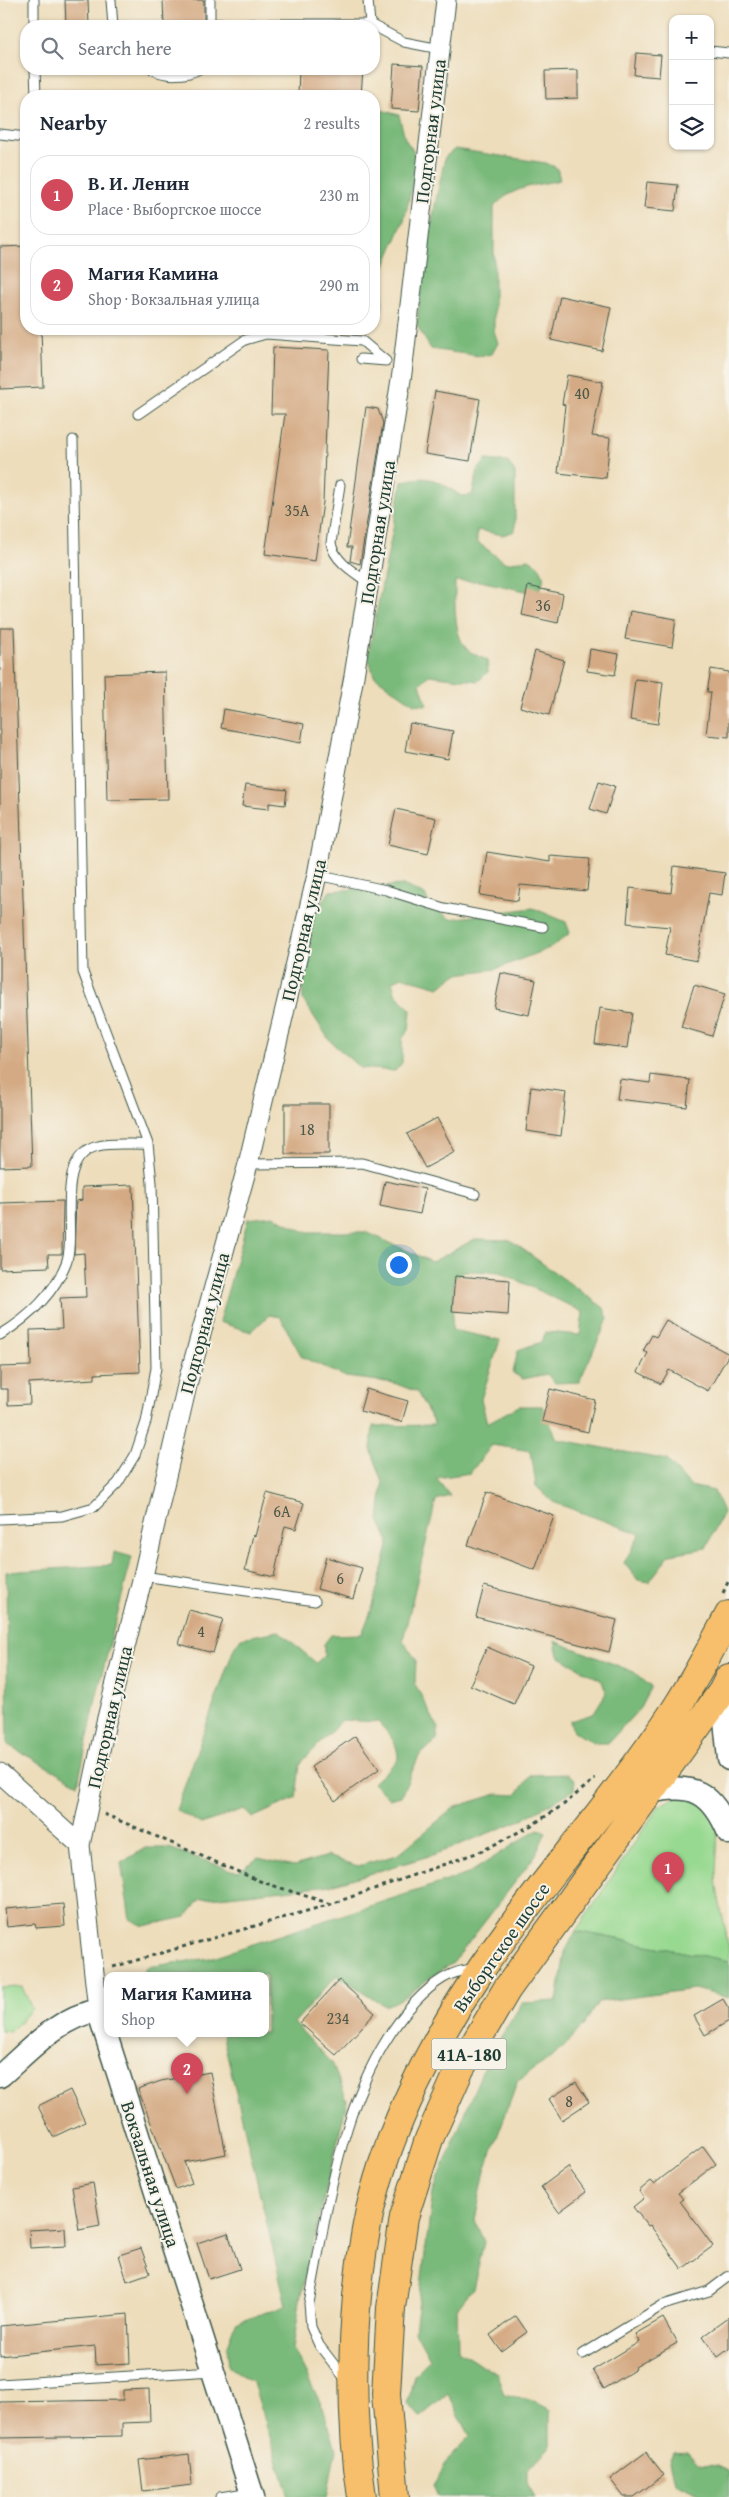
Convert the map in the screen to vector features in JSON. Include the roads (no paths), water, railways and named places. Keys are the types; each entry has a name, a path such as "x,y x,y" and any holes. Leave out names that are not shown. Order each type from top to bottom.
{"main road":[{"name":"Выборгское шоссе","path":"362,2497 353,2388 357,2302 370,2210 396,2128 431,2052 482,1969 675,1710 729,1615"},
{"name":"Выборгское шоссе","path":"395,2497 386,2394 391,2308 404,2217 428,2139 460,2069 507,1989 726,1685"}],"street":[{"name":"Подгорная улица","path":"80,1845 106,1722 143,1576 188,1381 248,1164 317,875 354,676 402,373 446,0"},
{"path":"726,1685 729,1759"},
{"path":"0,1773 80,1845"},
{"path":"650,1792 682,1786 705,1796 722,1816 729,1833"},
{"name":"Вокзальная улица","path":"80,1845 98,2010 104,2029"},
{"path":"0,2076 56,2026 83,2013 98,2010"},
{"name":"Вокзальная улица","path":"107,2037 252,2494"}],"lane":[{"path":"34,0 34,20"},
{"path":"111,0 113,20"},
{"path":"210,0 210,20"},
{"path":"368,0 370,20"},
{"path":"380,29 404,42 440,49"},
{"path":"714,51 729,53"},
{"path":"35,75 36,90"},
{"path":"0,134 20,136"},
{"path":"138,414 245,340 262,335"},
{"path":"280,335 362,341 402,373"},
{"path":"361,359 386,361"},
{"path":"0,1519 62,1516 94,1507 118,1484 135,1455 146,1422 156,1368 152,1183 148,1144 83,972 73,440"},
{"path":"340,485 332,549 342,562 369,583"},
{"path":"317,875 386,890 444,908 543,927"},
{"path":"0,1335 37,1307 57,1281 66,1263 70,1248 69,1188 76,1163 85,1153 97,1146 148,1144"},
{"path":"248,1164 362,1163 475,1194"},
{"path":"143,1576 315,1601"},
{"path":"353,2388 319,2345 311,2327 309,2303 337,2159 364,2082 395,2024 426,1990 442,1978 463,1969 482,1969"},
{"path":"583,2354 663,2305 709,2291 729,2276"},
{"path":"0,2384 214,2371"},
{"path":"220,2497 252,2494"}],"place":[{"name":"В. И. Ленин","path":"668,1893"},
{"name":"Магия Камина","path":"187,2094"}]}
